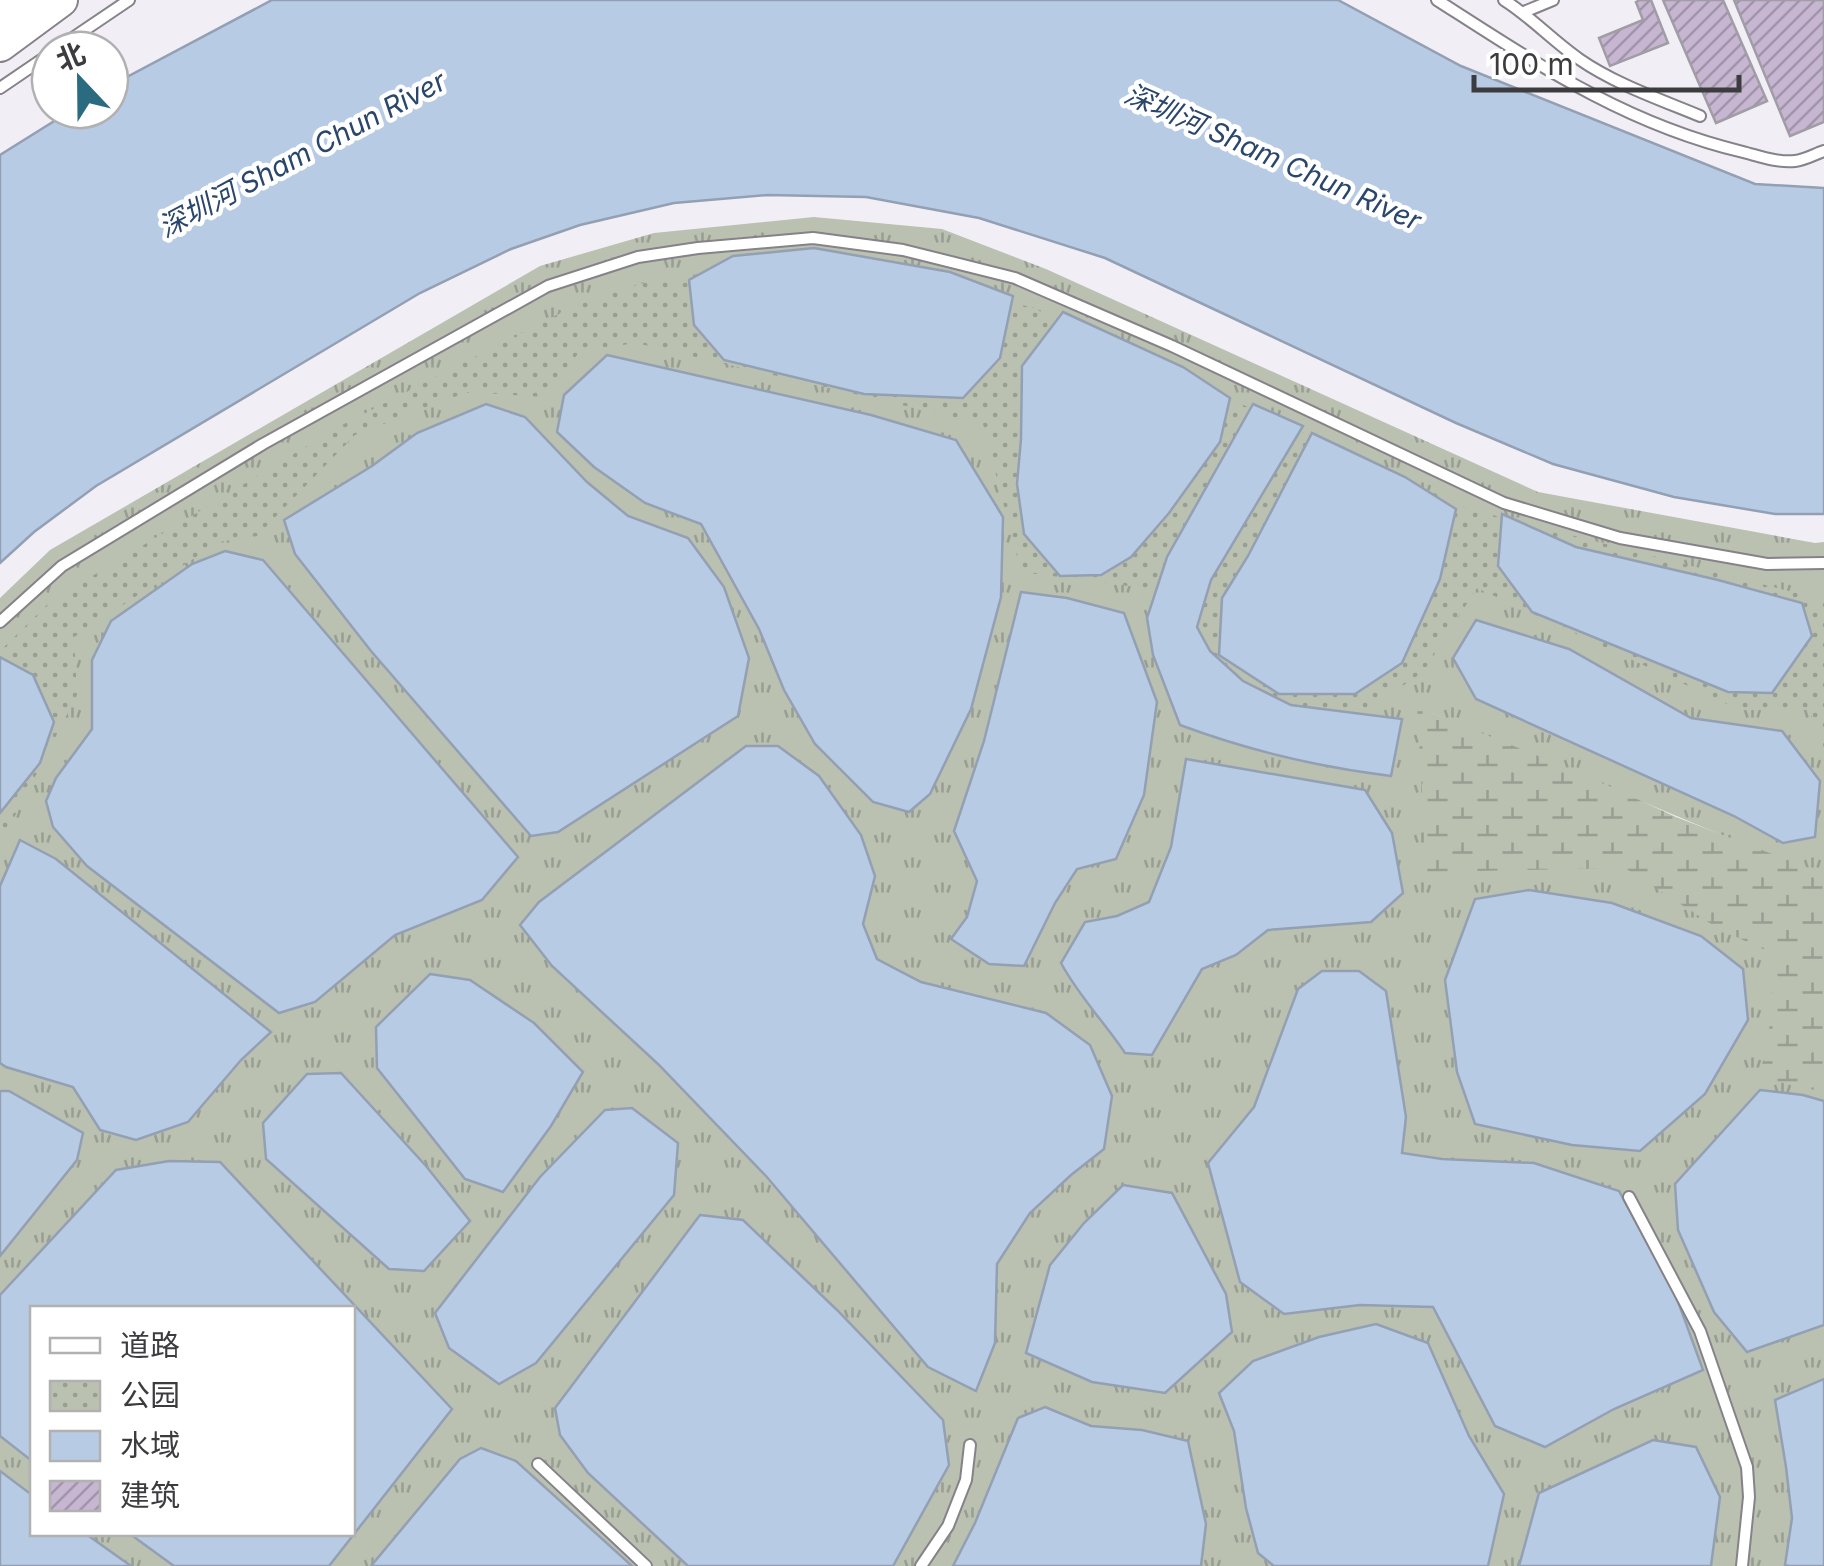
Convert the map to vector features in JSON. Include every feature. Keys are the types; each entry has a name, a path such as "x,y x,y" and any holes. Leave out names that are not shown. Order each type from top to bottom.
{"highway":[{"path":"0,17 24,0"}],"main road":[{"path":"0,45 61,0"}],"lane":[{"path":"85,30 129,0"},
{"path":"1437,0 1552,73 1618,109 1670,130 1704,143 1772,158 1797,161 1824,151"},
{"path":"1504,0 1578,58 1612,78 1700,116"},
{"path":"1524,12 1553,0"},
{"path":"0,88 30,68"},
{"path":"0,622 62,566 264,444 548,286 638,257 813,238 903,250 1015,278 1172,346 1504,503 1620,538 1767,564 1824,564"},
{"path":"1629,1198 1700,1331 1746,1467 1749,1497 1742,1566"},
{"path":"920,1566 948,1526 966,1480 970,1446"},
{"path":"538,1464 646,1566"}],"green space":[{"path":"814,217 942,229 1046,269 1538,492 1824,542 1824,878 1429,712 1797,953 1824,1087 1824,1566 0,1566 0,598 50,550 540,266 654,233"},
{"path":"817,259 1031,307 1469,509 1824,600 1824,748 1809,710 1740,710 1477,588 1423,672 1364,712 1283,722 1193,649 1180,601 1144,588 1021,572 983,424 636,343 580,351 545,397 467,392 355,435 257,536 219,542 74,637 77,695 0,845 0,651 51,601 340,426 580,303 653,280"},
{"path":"1417,707 1585,775 1676,817 1824,874 1824,1092 1757,1077 1767,1051 1776,955 1719,929 1625,868 1427,872"}],"water":[{"name":"深圳河 Sham Chun River","path":"272,0 1338,0 1461,66 1755,184 1824,188 1824,514 1775,514 1674,497 1553,464 1456,423 1105,258 979,218 866,197 768,195 674,203 580,225 511,249 420,293 96,486 0,563 0,155 40,130 130,130 130,75"},
{"path":"814,248 950,272 1013,296 1000,358 963,398 864,394 724,360 694,325 689,280 733,256"},
{"path":"1063,312 1183,367 1230,398 1220,442 1169,513 1131,557 1101,575 1060,576 1024,534 1017,484 1022,366"},
{"path":"607,355 871,415 956,440 1003,517 1001,597 971,709 930,794 909,812 873,802 815,744 784,690 759,629 701,524 645,503 594,467 557,432 564,395"},
{"path":"486,404 525,417 587,482 628,516 688,538 724,587 749,658 738,716 558,832 531,836 371,651 295,554 284,520 417,433"},
{"path":"1253,404 1303,426 1211,580 1197,627 1210,651 1243,681 1291,705 1402,719 1391,776 1284,757 1180,725 1153,655 1147,618 1167,557"},
{"path":"1312,433 1405,477 1456,509 1440,579 1402,663 1355,694 1279,694 1219,655 1222,598"},
{"path":"1502,514 1576,547 1802,603 1812,636 1772,693 1728,692 1532,612 1498,566"},
{"path":"225,551 263,560 518,857 482,900 395,935 315,1002 279,1013 87,866 53,827 46,801 56,778 92,729 92,660 111,621 192,564"},
{"path":"1021,592 1067,598 1124,613 1157,702 1144,795 1116,859 1077,869 1055,903 1024,966 989,964 951,939 967,917 977,881 954,831 984,741"},
{"path":"1476,620 1569,649 1691,718 1782,731 1820,781 1815,837 1783,843 1734,816 1476,699 1453,658"},
{"path":"0,657 33,675 54,722 40,763 0,813"},
{"path":"746,746 778,746 819,776 861,835 875,876 863,924 877,959 921,982 1046,1013 1090,1045 1112,1096 1104,1149 1030,1213 997,1264 995,1343 976,1391 928,1367 766,1176 658,1064 552,966 520,925 539,902"},
{"path":"1186,759 1365,790 1392,833 1403,893 1371,922 1268,930 1236,955 1202,969 1152,1055 1125,1053 1061,963 1085,922 1117,916 1149,902 1171,847"},
{"path":"20,840 56,859 271,1032 241,1060 188,1122 136,1140 100,1130 73,1087 0,1063 0,886"},
{"path":"1529,890 1612,903 1701,936 1743,969 1748,1020 1705,1094 1640,1151 1572,1145 1475,1124 1457,1072 1445,980 1475,899"},
{"path":"1322,971 1359,971 1386,991 1406,1117 1402,1153 1534,1163 1619,1191 1676,1296 1703,1370 1614,1409 1545,1447 1495,1426 1433,1307 1360,1305 1284,1314 1240,1282 1208,1163 1254,1107 1298,989"},
{"path":"430,974 470,980 534,1023 583,1072 551,1126 503,1192 465,1179 377,1068 376,1027"},
{"path":"341,1073 470,1221 424,1271 389,1269 266,1159 263,1123 307,1074"},
{"path":"1760,1090 1824,1101 1824,1325 1747,1352 1714,1312 1678,1230 1675,1184"},
{"path":"0,1091 9,1091 83,1133 77,1160 0,1256"},
{"path":"632,1108 678,1143 674,1195 536,1363 499,1384 449,1348 435,1313 540,1177 605,1110"},
{"path":"169,1161 220,1162 452,1409 355,1533 355,1306 30,1306 30,1459 0,1436 0,1295 116,1170"},
{"path":"1123,1185 1172,1193 1226,1294 1232,1332 1165,1393 1092,1382 1026,1353 1050,1265 1084,1223"},
{"path":"700,1215 743,1220 943,1420 949,1465 893,1566 688,1566 588,1473 560,1435 555,1408"},
{"path":"1376,1324 1428,1343 1469,1436 1504,1494 1488,1566 1274,1566 1258,1553 1246,1508 1234,1431 1219,1393 1253,1361 1319,1337"},
{"path":"1824,1379 1824,1566 1789,1566 1785,1565 1792,1518 1775,1400"},
{"path":"1045,1407 1091,1426 1142,1430 1188,1441 1206,1524 1201,1566 953,1566 1018,1418"},
{"path":"1653,1440 1696,1447 1720,1497 1711,1566 1519,1566 1539,1493"},
{"path":"481,1448 516,1461 632,1566 371,1566 460,1459"},
{"path":"0,1471 30,1494 30,1536 89,1536 131,1566 0,1566"},
{"path":"133,1536 353,1536 329,1566 174,1566"}],"building":[{"path":"1651,0 1668,43 1610,66 1599,38 1643,20 1636,2"},
{"path":"1663,0 1723,0 1767,101 1716,123"},
{"path":"1734,0 1824,0 1824,122 1790,136"}]}
